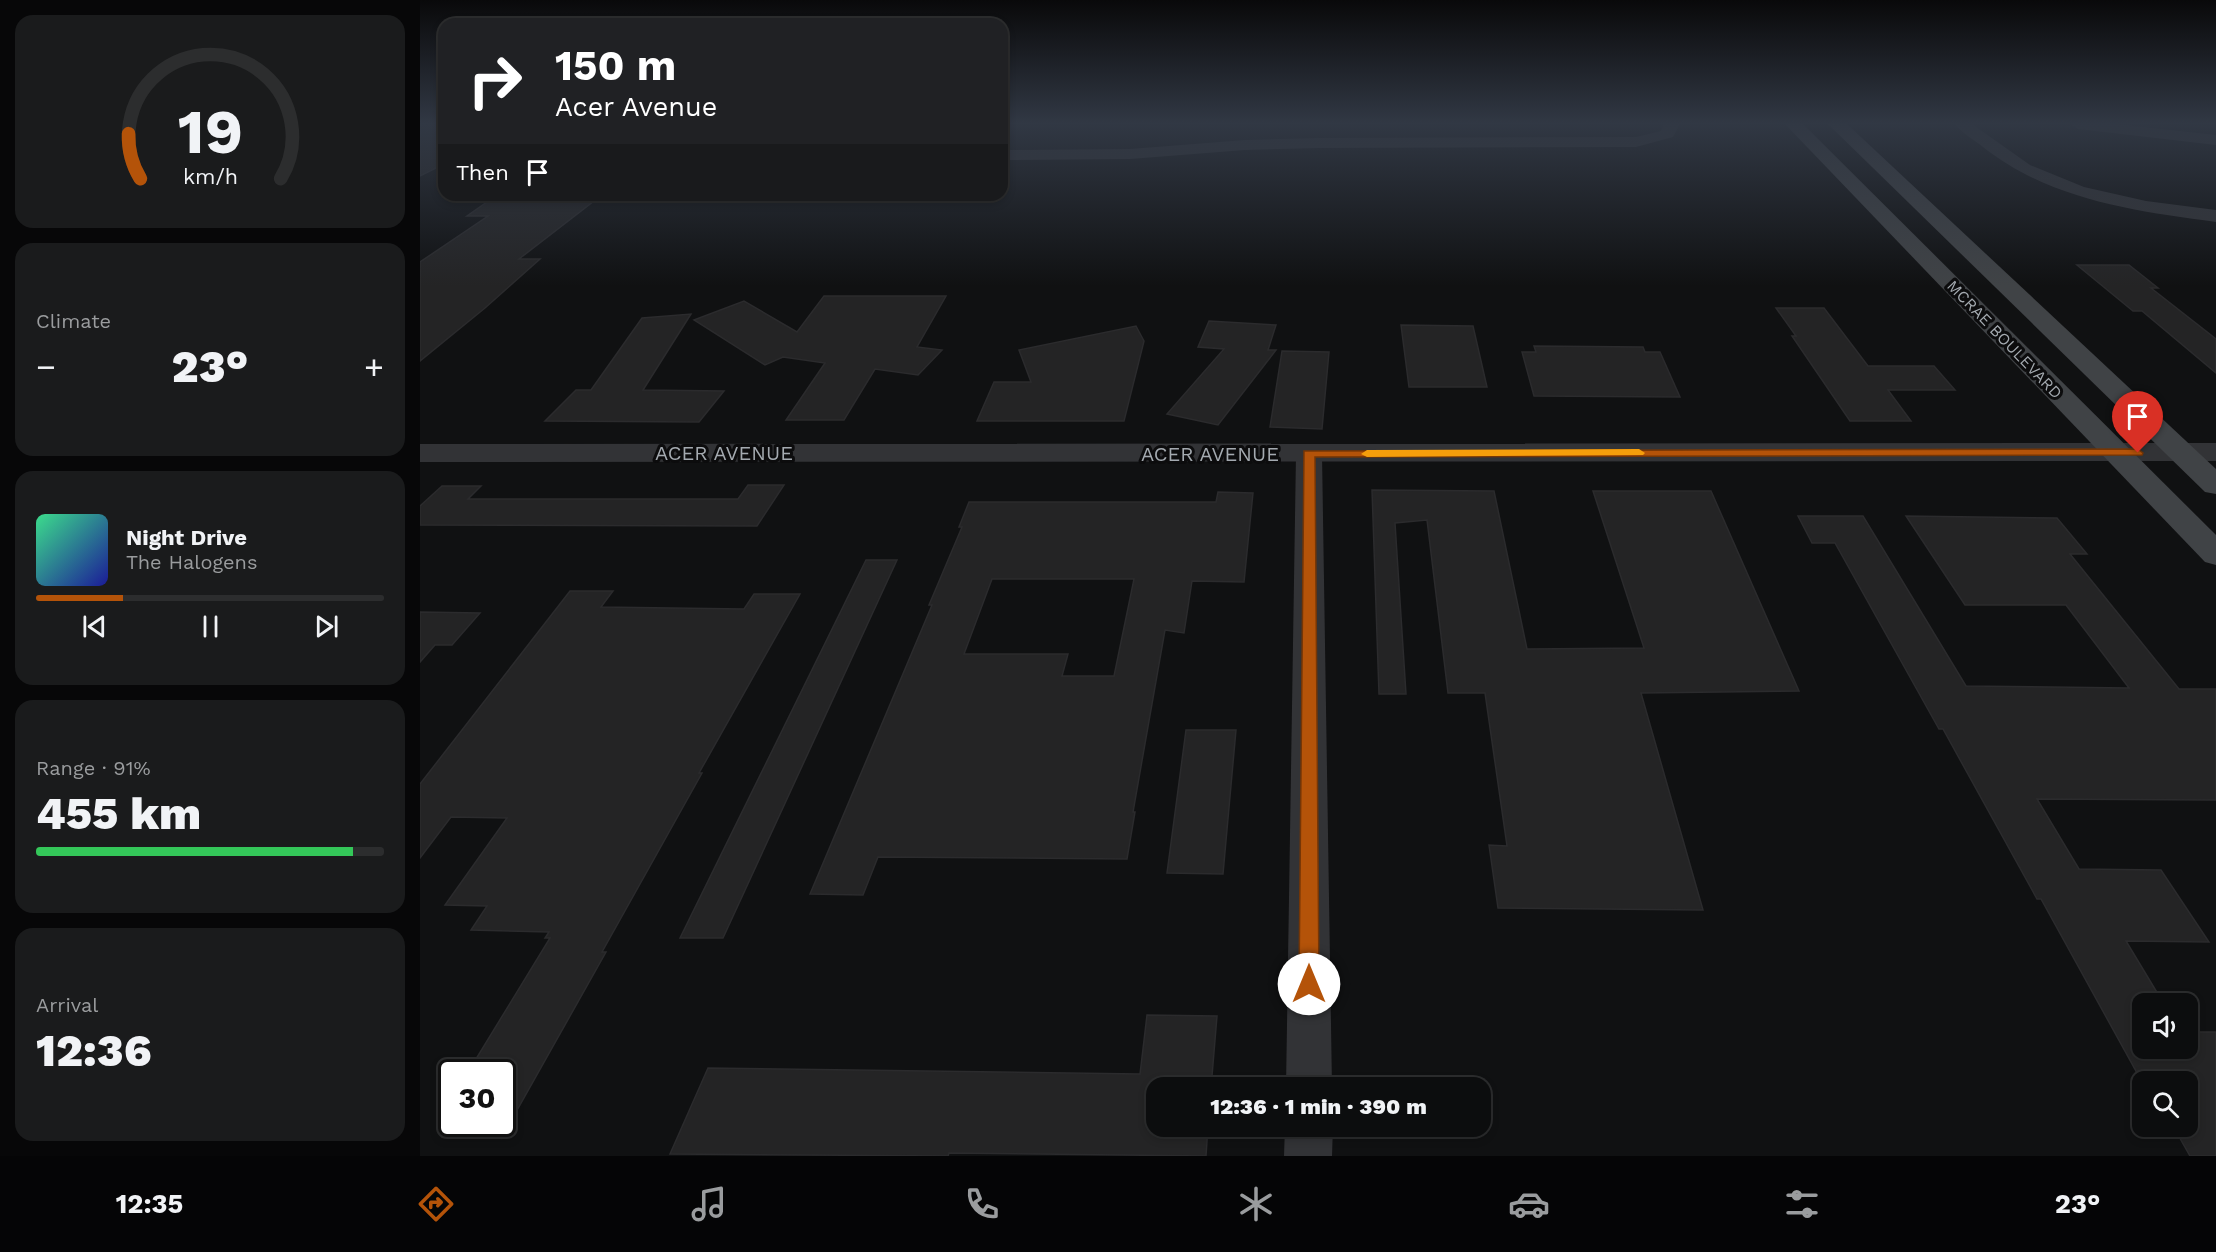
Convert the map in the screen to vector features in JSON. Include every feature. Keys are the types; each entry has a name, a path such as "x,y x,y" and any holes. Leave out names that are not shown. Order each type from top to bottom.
{"main road":[{"name":"MCRAE BOULEVARD","path":"1847,178 2216,554"},
{"name":"MCRAE BOULEVARD","path":"1893,178 2216,485"}],"street":[{"path":"2046,178 2056,183 2137,205 2216,216"},
{"name":"ACER AVENUE","path":"420,453 2216,452"},
{"path":"1309,454 1309,1077"},
{"path":"1308,1156 1309,1137"}],"building":[{"path":"488,201 594,201 519,259 540,259 420,361 420,262 488,216 467,216"},
{"path":"2077,265 2129,265 2158,288 2151,288 2216,339 2216,373 2142,311 2133,311"},
{"path":"824,296 946,296 917,347 942,350 918,375 875,369 844,420 786,420 825,363 783,357 765,365 694,320 744,301 797,332"},
{"path":"1776,308 1824,308 1868,366 1934,366 1955,390 1888,390 1911,421 1850,421 1792,336 1796,336"},
{"path":"691,314 643,390 724,391 699,422 545,421 576,390 591,390 642,318"},
{"path":"1209,321 1276,325 1268,350 1276,350 1218,425 1167,414 1224,349 1198,347"},
{"path":"1401,325 1473,326 1487,387 1409,387"},
{"path":"1136,326 1144,341 1124,421 977,421 994,382 1031,382 1019,350"},
{"path":"1534,346 1643,347 1645,352 1660,352 1680,397 1534,396 1522,352 1536,352"},
{"path":"1282,351 1329,352 1322,429 1270,427"},
{"path":"748,485 784,485 757,526 420,525 420,506 442,486 481,486 468,499 738,499"},
{"path":"1372,490 1494,491 1527,649 1644,648 1593,491 1711,491 1799,691 1641,693 1703,910 1498,908 1489,845 1507,846 1485,693 1448,693 1427,520 1395,523 1406,694 1379,694"},
{"path":"1218,492 1253,493 1244,582 1192,581 1184,633 1165,630 1127,859 878,857 863,895 810,894 932,605 929,605 962,527 959,527 969,502 1216,502","holes":["992,579 1134,579 1114,676 1062,676 1068,654 964,654"]},
{"path":"1798,516 1863,516 1966,686 2129,688 2066,605 1965,605 1906,516 2057,518 2087,554 2070,554 2179,689 2216,689 2216,800 2037,799 2079,869 2161,870 2209,942 2126,941 2157,993 2132,993 2132,1059 2198,1059 2198,1032 2216,1032 2216,1156 2190,1156 2179,1137 2198,1137 2198,1071 2136,1071 2041,899 2037,899 1943,729 1939,729 1835,543 1812,543"},
{"path":"866,560 897,560 723,938 680,938"},
{"path":"570,591 613,591 601,607 744,609 754,594 800,594 699,773 702,773 602,952 606,952 516,1112 516,1059 476,1059 550,938 545,938 549,932 471,930 487,906 445,905 507,818 451,817 420,858 420,784"},
{"path":"420,612 480,613 452,645 435,645 420,662"},
{"path":"1186,730 1236,730 1223,874 1167,873"},
{"path":"1147,1015 1217,1016 1212,1077 1146,1077 1146,1137 1207,1137 1206,1156 949,1153 948,1156 670,1154 708,1068 1140,1074"}],"slow traffic":[{"path":"1367,454 1639,453"}],"route":[{"path":"1309,984 1309,454 2138,453"}]}
